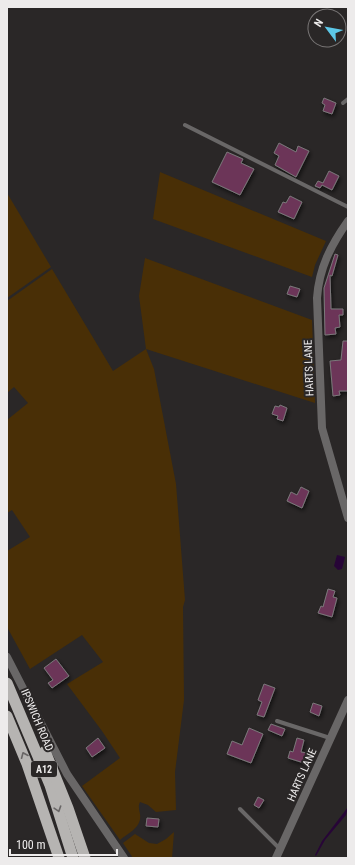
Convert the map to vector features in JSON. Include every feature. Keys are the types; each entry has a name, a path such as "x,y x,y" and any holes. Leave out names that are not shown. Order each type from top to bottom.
{"highway":[{"name":"IPSWICH ROAD","path":"7,683 16,701 50,785 73,858"},
{"name":"A12","path":"16,701 28,716 56,776 85,858"},
{"name":"A12","path":"7,716 27,764 59,858"}],"street":[{"name":"HARTS LANE","path":"348,221 326,258 318,284 317,298 322,428 348,518"},
{"path":"7,657 67,774 124,858"},
{"name":"HARTS LANE","path":"276,858 348,700"}],"lane":[{"path":"343,104 348,99"},
{"path":"185,125 348,207"},
{"path":"277,721 330,738"},
{"path":"240,809 280,849"}],"shaded area":[{"path":"160,172 326,241 315,265 312,277 153,219"},
{"path":"7,193 51,267 7,298"},
{"path":"145,258 312,320 315,403 146,349 139,296"},
{"path":"52,269 113,371 146,349 154,369 176,484 185,600 183,607 184,700 175,772 176,810 156,812 148,805 140,802 140,819 137,826 120,840 82,786 120,758 67,684 103,662 82,635 30,669 7,627 7,551 30,537 12,510 7,513 7,420 28,403 14,387 7,393 7,301"},
{"path":"337,555 345,557 342,569 338,570 334,566"},
{"path":"348,807 346,815 325,840 316,856 315,855 322,841"},
{"path":"174,832 172,858 133,858 123,843 135,834 149,843 157,844"}],"building":[{"path":"324,98 336,103 332,114 323,111 325,105 322,103"},
{"path":"279,143 296,152 298,146 309,151 296,177 275,165 279,156 274,153"},
{"path":"227,152 243,159 241,163 254,169 240,195 212,182"},
{"path":"329,171 339,176 332,190 322,185 320,188 315,186 318,181 323,183"},
{"path":"290,196 302,202 294,219 278,212 283,202 286,203"},
{"path":"335,254 338,255 332,276 330,275 331,309 343,309 343,315 339,315 340,327 335,328 336,334 325,335 324,288"},
{"path":"290,286 300,289 297,297 287,294"},
{"path":"343,341 348,341 348,391 339,391 340,395 333,396 330,361 341,360"},
{"path":"280,405 287,408 283,421 277,419 278,416 272,414 275,406 279,407"},
{"path":"301,487 309,491 302,508 287,501 291,492 297,495"},
{"path":"328,589 335,591 333,597 337,598 332,617 318,613 321,606 323,607"},
{"path":"56,659 69,676 52,688 48,683 53,680 44,668"},
{"path":"264,684 275,688 264,717 257,715 262,702 258,700"},
{"path":"313,703 322,706 319,716 310,712"},
{"path":"271,724 285,729 282,736 268,730"},
{"path":"249,728 263,734 251,763 227,754 232,741 242,745"},
{"path":"98,738 105,748 92,757 86,748"},
{"path":"297,738 304,740 301,752 307,753 304,763 288,758 290,751 293,752"},
{"path":"258,797 264,800 259,808 254,805"},
{"path":"147,818 159,819 158,827 146,826"}]}
